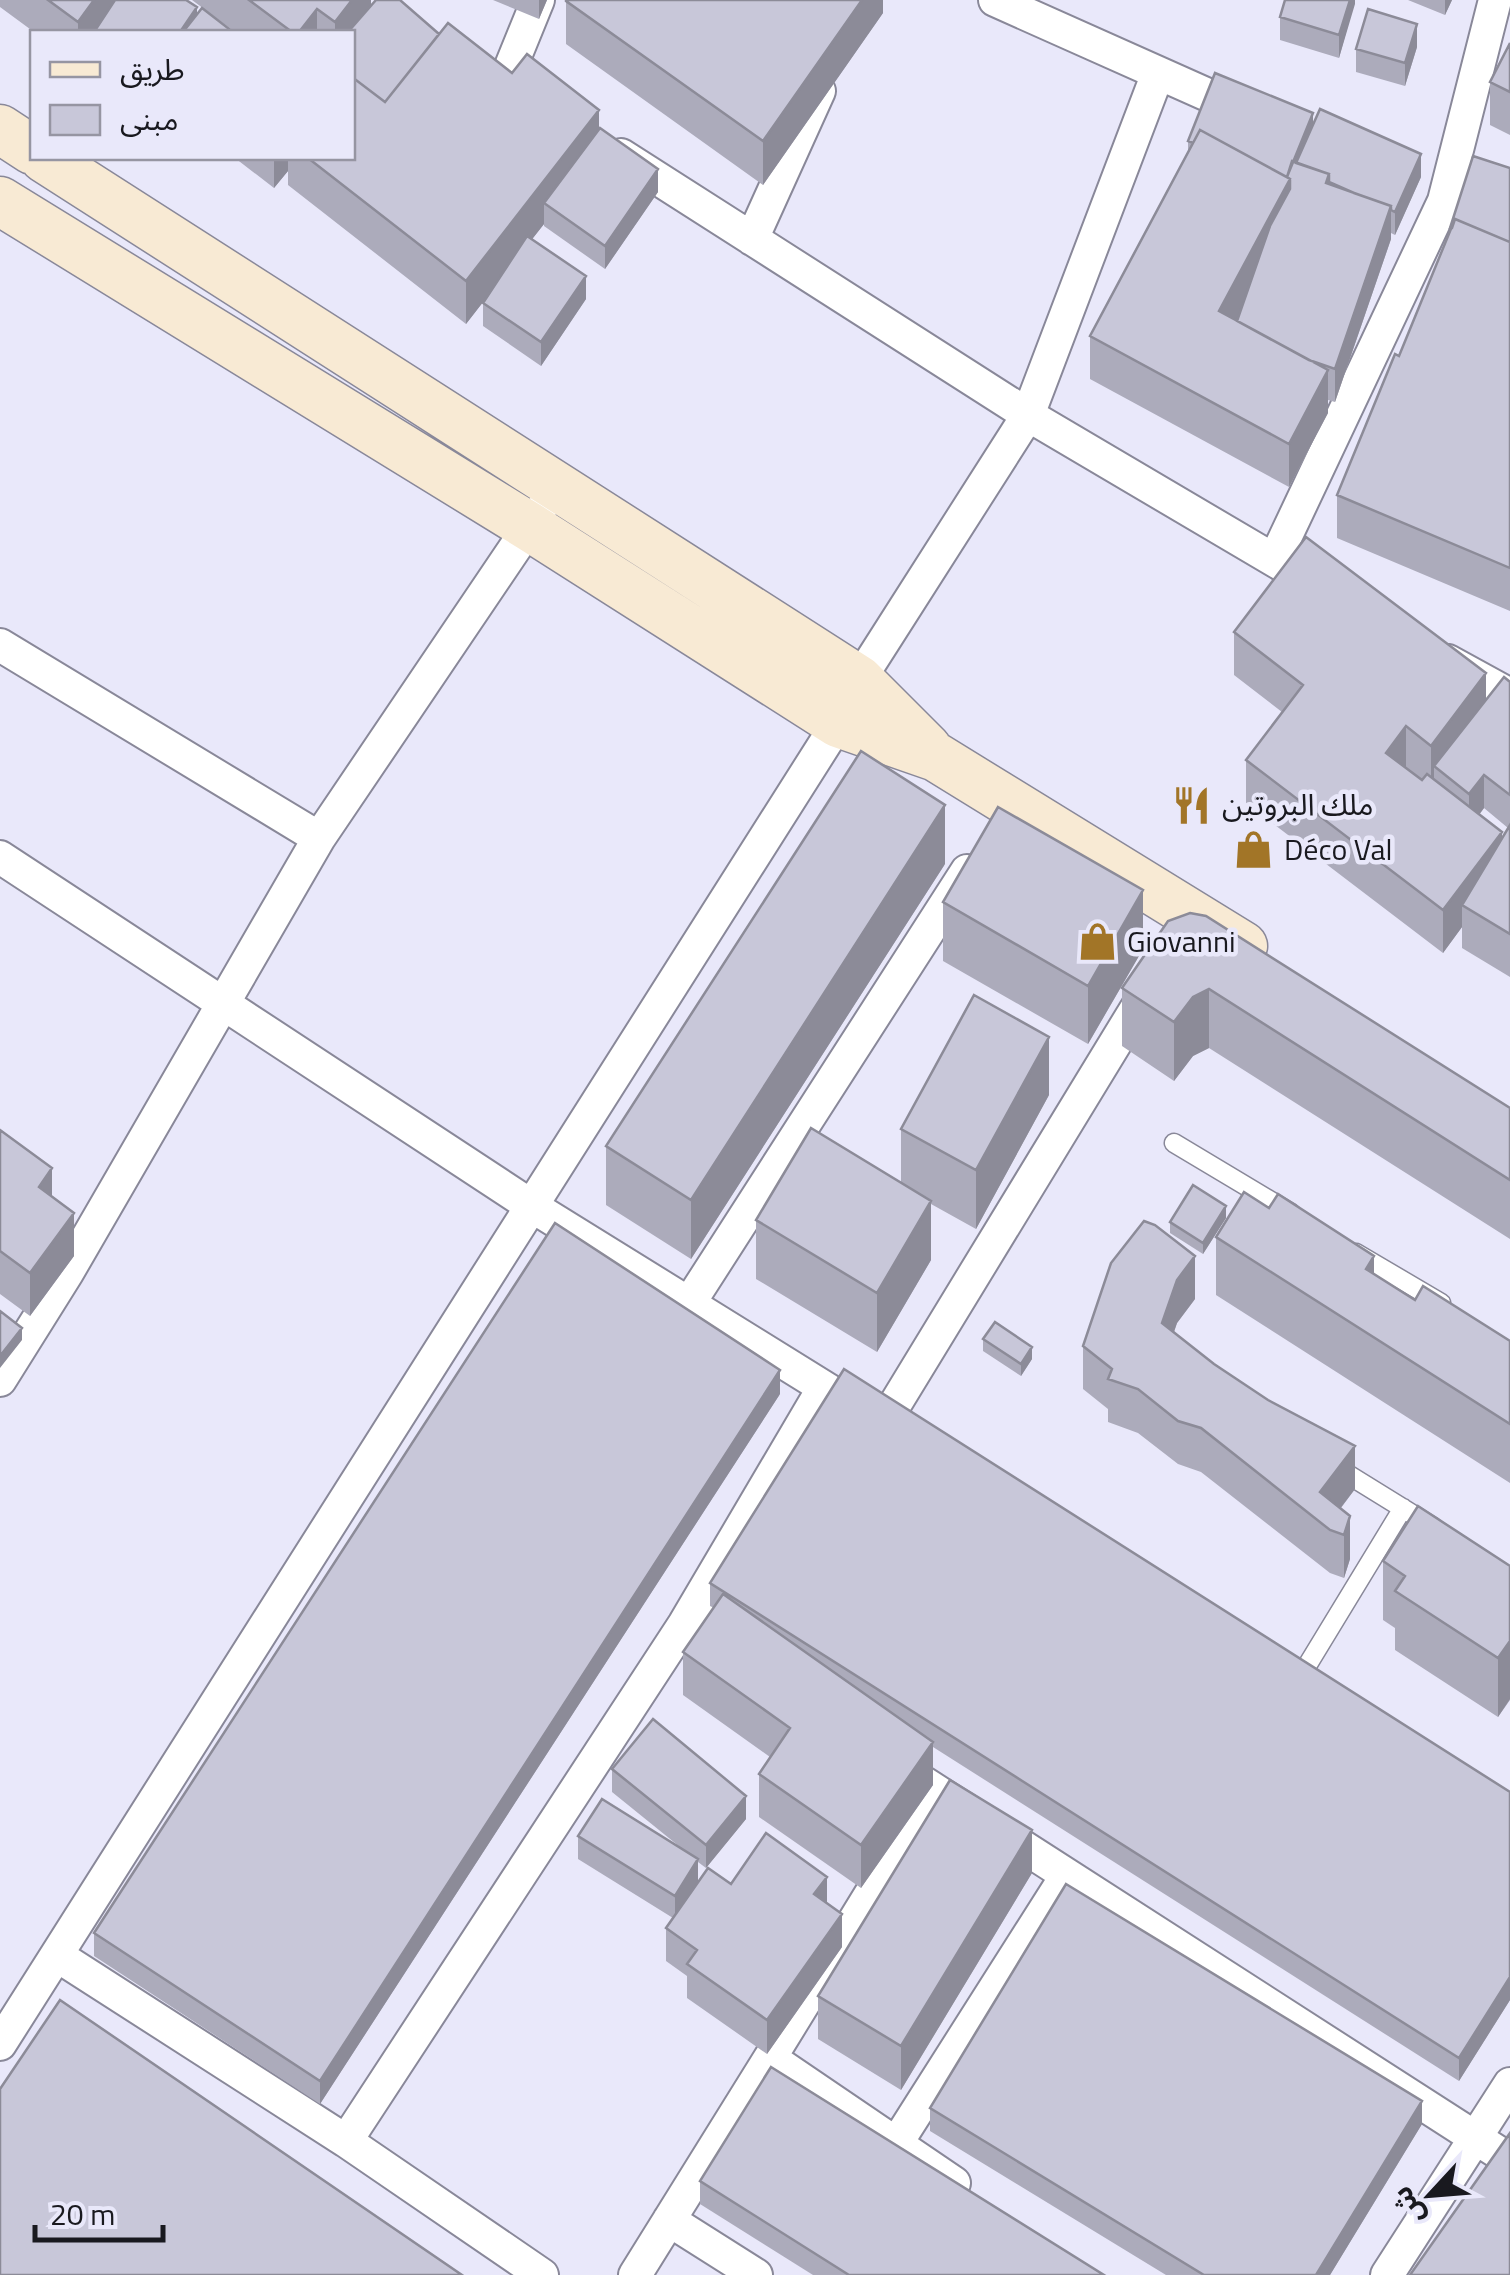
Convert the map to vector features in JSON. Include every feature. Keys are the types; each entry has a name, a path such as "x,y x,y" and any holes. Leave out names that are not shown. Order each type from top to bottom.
{"main road":[{"path":"0,129 30,149"},
{"path":"47,160 859,680 936,757 993,831 1176,944 1276,967"},
{"path":"0,201 530,526 838,723 936,757"}],"street":[{"path":"504,81 538,0"},
{"path":"995,0 1265,121"},
{"path":"1275,559 1444,201 1495,0"},
{"path":"474,61 538,102"},
{"path":"752,239 829,68"},
{"path":"0,2044 838,723 859,680 1028,415 1158,73"},
{"path":"587,134 1028,415 1357,610"},
{"path":"1408,185 1477,214"},
{"path":"0,1380 68,1273 318,838 556,486"},
{"path":"0,645 318,838"},
{"path":"1424,648 1510,695"},
{"path":"688,1305 993,831"},
{"path":"0,856 530,1206 823,1389 917,1443"},
{"path":"884,1424 1176,944"},
{"path":"34,1254 68,1273"},
{"path":"346,2141 685,1623 823,1389"},
{"path":"685,1623 768,1679"},
{"path":"1268,1653 1334,1693"},
{"path":"868,1746 1510,2160"},
{"path":"635,2275 934,1791"},
{"path":"896,2144 1067,1875"},
{"path":"58,1956 346,2141 542,2275"},
{"path":"770,2058 977,2198"},
{"path":"1387,2275 1510,2084"},
{"path":"669,2220 756,2275"}],"lane":[{"path":"1174,1143 1308,1224"},
{"path":"1342,1244 1460,1314"},
{"path":"1319,1456 1449,1537"},
{"path":"1302,1674 1403,1508"}],"building":[{"path":"48,0 94,0 78,22"},
{"path":"115,0 186,0 197,7 181,30 95,30"},
{"path":"249,0 352,0 335,22 317,9 301,30 289,30"},
{"path":"376,0 400,0 439,34 385,102 355,79 355,30 350,30"},
{"path":"566,0 862,0 763,141"},
{"path":"1285,0 1350,0 1339,35 1280,17"},
{"path":"202,8 230,30 185,30"},
{"path":"1368,9 1417,24 1405,63 1356,49"},
{"path":"448,23 512,73 527,54 599,110 466,281 311,160 355,160 355,79 385,102"},
{"path":"1510,43 1510,92 1490,82"},
{"path":"1215,73 1313,113 1287,177 1200,130 1193,143 1188,141"},
{"path":"1320,109 1421,154 1395,212 1391,206 1329,182 1329,174 1296,163"},
{"path":"600,128 658,169 605,246 544,203"},
{"path":"1200,130 1290,179 1219,311 1328,370 1289,444 1090,336"},
{"path":"1473,156 1510,168 1510,242 1455,219 1450,228"},
{"path":"1292,161 1329,174 1326,183 1391,206 1335,369 1309,360 1237,321 1270,226 1290,189 1287,177"},
{"path":"1455,219 1510,242 1510,568 1337,495"},
{"path":"527,236 586,276 541,342 483,303"},
{"path":"1306,537 1486,673 1431,746 1406,726 1386,753 1422,780 1427,774 1502,832 1443,910 1246,760 1303,685 1234,632"},
{"path":"1504,677 1510,682 1510,795 1484,775 1469,794 1434,766"},
{"path":"861,751 945,805 691,1200 606,1146"},
{"path":"998,807 1143,890 1088,986 943,902"},
{"path":"1510,825 1510,934 1462,905"},
{"path":"1190,913 1206,916 1510,1108 1510,1180 1209,989 1193,997 1174,1022 1122,988 1168,921"},
{"path":"974,995 1049,1037 976,1170 901,1129"},
{"path":"811,1128 931,1201 877,1293 756,1220"},
{"path":"0,1130 52,1168 39,1187 74,1213 30,1273 0,1251"},
{"path":"1193,1185 1226,1206 1203,1243 1170,1222"},
{"path":"1244,1192 1269,1208 1278,1194 1374,1256 1366,1269 1415,1300 1423,1286 1510,1341 1510,1424 1216,1237"},
{"path":"1144,1221 1195,1256 1177,1280 1162,1323 1268,1400 1355,1446 1320,1492 1350,1516 1344,1535 1330,1530 1201,1428 1178,1421 1138,1389 1108,1379 1112,1369 1083,1346 1111,1263"},
{"path":"555,1223 780,1370 320,2081 94,1933"},
{"path":"0,1311 22,1328 0,1356"},
{"path":"995,1322 1032,1347 1021,1364 983,1339"},
{"path":"844,1369 1510,1792 1510,1977 1459,2058 710,1583"},
{"path":"1418,1506 1510,1566 1510,1641 1498,1658 1395,1591 1405,1576 1383,1561"},
{"path":"723,1594 933,1742 861,1845 759,1774 790,1728 683,1652"},
{"path":"653,1719 746,1796 706,1845 612,1769"},
{"path":"950,1780 1032,1830 901,2046 818,1996"},
{"path":"602,1799 698,1859 675,1896 578,1836"},
{"path":"766,1833 827,1877 814,1894 842,1914 767,2020 687,1964 697,1950 666,1928 708,1868 731,1884"},
{"path":"1066,1884 1422,2101 1316,2275 1204,2275 930,2108"},
{"path":"60,2000 462,2275 0,2275 0,2089"},
{"path":"771,2067 1104,2275 849,2275 700,2181"},
{"path":"1510,2133 1510,2275 1410,2275"}],"place":[{"name":"ملك البروتين","path":"1192,805"},
{"name":"Déco Val","path":"1254,850"},
{"name":"Giovanni","path":"1097,942"}]}
